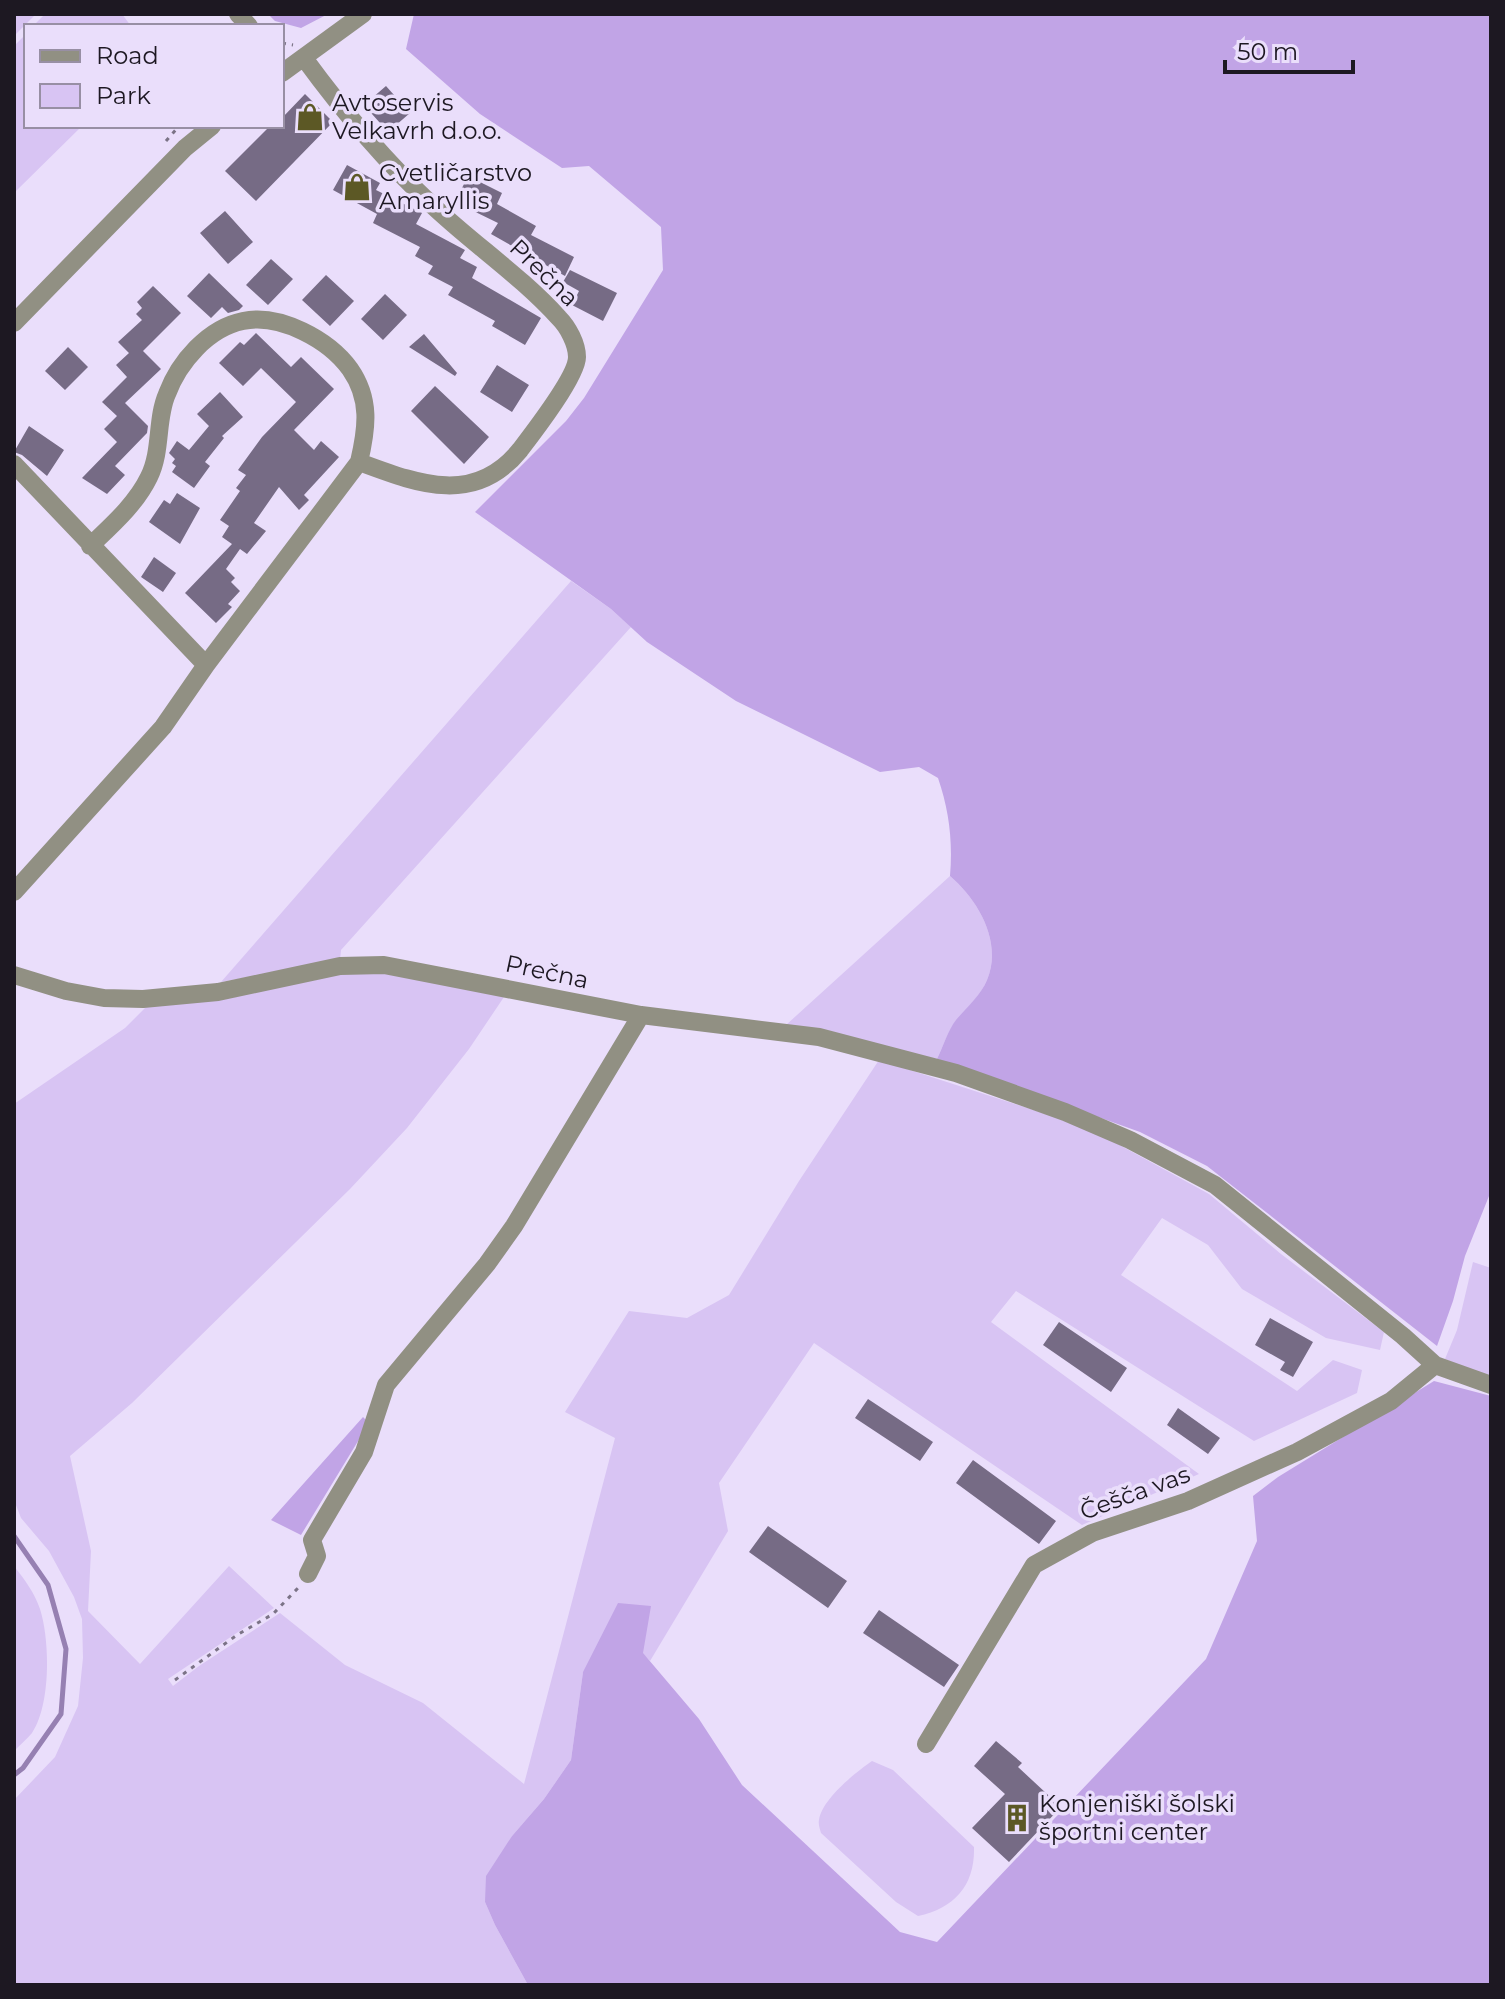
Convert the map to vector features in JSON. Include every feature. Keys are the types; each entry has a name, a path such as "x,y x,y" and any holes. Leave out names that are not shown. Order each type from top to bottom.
{"street":[{"path":"289,65 363,14"},
{"name":"Prečna","path":"289,65 347,115 431,204 563,322 577,358 569,377 517,453 497,472 470,485 434,486 359,462"},
{"path":"14,323 185,148 210,128"},
{"path":"14,338 29,307"},
{"path":"14,892 163,727 359,462 367,429 360,384 347,366 319,340 298,328 263,321 243,321 197,346 181,365 165,396 160,437 150,475 132,505 90,546"},
{"path":"14,464 206,665"},
{"name":"Prečna","path":"14,975 66,991 104,998 143,999 218,992 340,966 384,965 641,1015 819,1037 956,1073 1065,1112 1130,1140 1215,1185 1435,1365"},
{"path":"308,1574 317,1556 312,1540 364,1452 386,1385 487,1264 514,1226 641,1015"},
{"path":"1435,1365 1491,1385"},
{"name":"Češča vas","path":"926,1744 1034,1565 1092,1533 1188,1501 1297,1452 1391,1401 1435,1365"}],"path":[{"path":"175,1680 237,1635 273,1614 308,1574"}],"green space":[{"path":"14,14 36,14 24,24 14,36"},
{"path":"45,14 122,14 130,24 35,24"},
{"path":"24,36 24,128 80,128 14,193 14,46"},
{"path":"571,581 631,627 341,950 340,960 221,982"},
{"path":"950,876 970,897 985,923 992,951 991,966 984,986 954,1024 937,1059 786,1025"},
{"path":"382,973 506,994 469,1049 407,1128 350,1189 132,1403 70,1456 91,1551 88,1611 140,1664 229,1566 274,1608 168,1679 173,1686 280,1613 345,1665 423,1703 524,1784 615,1438 565,1412 629,1311 687,1318 729,1295 879,1060 1055,1117 1105,1137 1209,1194 1281,1254 1384,1332 1380,1350 1326,1338 1242,1289 1208,1245 1162,1218 1121,1275 1297,1391 1333,1360 1362,1370 1357,1393 1254,1441 1016,1291 991,1322 1199,1474 1082,1525 814,1343 719,1483 728,1531 650,1661 642,1653 583,1672 571,1760 544,1799 512,1836 485,1902 528,1985 14,1985 14,1800 55,1757 78,1706 83,1658 82,1619 74,1597 49,1551 21,1518 14,1500 14,1104 125,1028 146,1007 344,974"},
{"path":"1473,1262 1491,1268 1491,1380 1445,1359 1457,1330"},
{"path":"14,1566 29,1586 40,1609 46,1638 47,1672 38,1721 32,1733 14,1751"},
{"path":"872,1761 893,1770 974,1847 971,1873 960,1893 931,1912 918,1916 896,1902 821,1833 819,1820 826,1803"}],"shaded area":[{"path":"268,14 328,14 301,28 275,21"},
{"path":"414,14 1491,14 1491,1191 1465,1256 1437,1346 1207,1166 1140,1132 937,1059 953,1024 984,986 992,951 990,937 978,909 950,876 949,826 938,778 919,767 880,772 736,701 647,642 611,609 475,512 566,421 584,398 663,270 661,227 589,166 562,168 480,114 406,49"},
{"path":"1434,1381 1491,1396 1491,1985 528,1985 485,1902 486,1876 512,1836 544,1799 571,1760 583,1672 618,1603 651,1606 643,1653 699,1719 742,1785 900,1932 937,1942 1206,1659 1257,1541 1253,1496 1278,1477"},
{"path":"363,1417 369,1423 301,1535 271,1520"}],"building":[{"path":"386,86 410,113 388,132 364,105"},
{"path":"305,94 333,122 256,201 225,171 268,128 284,128 284,116"},
{"path":"347,165 380,183 376,190 422,213 416,224 465,250 460,258 477,267 472,278 541,318 525,345 492,326 495,321 448,295 453,287 428,274 433,266 415,256 420,247 373,223 377,214 333,190"},
{"path":"468,176 502,193 497,204 536,226 531,235 574,257 565,276 491,234 498,223 455,202"},
{"path":"225,211 253,242 228,264 200,233"},
{"path":"271,259 293,279 268,305 246,285"},
{"path":"570,270 617,293 603,321 572,305 579,291 563,282"},
{"path":"209,273 243,306 239,310 228,313 222,307 211,318 187,296"},
{"path":"326,275 354,301 330,326 302,300"},
{"path":"153,286 181,313 143,351 161,369 125,403 148,426 147,433 115,466 125,475 107,494 82,478 117,442 104,429 117,416 102,402 127,377 116,365 129,353 118,342 142,320 136,314 142,308 137,302"},
{"path":"385,294 407,315 383,340 361,319"},
{"path":"256,333 291,367 301,357 334,389 294,430 314,450 321,441 339,457 304,495 309,500 299,510 279,487 254,523 266,531 247,554 240,549 226,569 235,578 231,582 240,591 228,604 232,607 216,623 185,593 232,544 222,537 229,526 220,520 240,491 236,488 246,475 238,470 262,437 296,402 261,368 243,386 219,363 240,342 244,345"},
{"path":"424,334 457,373 455,376 409,347"},
{"path":"68,347 88,367 65,390 45,371"},
{"path":"497,365 529,385 512,412 480,392"},
{"path":"435,386 489,437 464,464 411,411"},
{"path":"220,392 243,417 222,436 224,438 205,462 210,466 194,488 172,472 176,466 172,463 175,459 169,453 177,441 189,450 209,426 197,414"},
{"path":"29,426 64,450 47,476 14,452"},
{"path":"177,493 200,508 180,544 149,522 164,500 170,504"},
{"path":"154,557 176,573 163,592 141,577"},
{"path":"1270,1318 1313,1342 1293,1377 1280,1370 1285,1362 1255,1345"},
{"path":"1059,1322 1127,1368 1111,1392 1043,1345"},
{"path":"868,1399 933,1442 920,1461 855,1418"},
{"path":"1178,1408 1220,1438 1208,1454 1167,1425"},
{"path":"973,1460 1056,1521 1039,1544 956,1483"},
{"path":"768,1526 847,1581 828,1608 749,1552"},
{"path":"879,1610 959,1665 944,1687 863,1633"},
{"name":"Konjeniški šolski športni center","path":"996,1741 1022,1763 1018,1767 1061,1807 1009,1862 972,1828 1005,1794 974,1766"}],"waterway":[{"path":"14,1536 48,1585 66,1649 61,1714 23,1768 14,1775"}],"place":[{"name":"Avtoservis Velkavrh d.o.o.","path":"310,117"},
{"name":"Cvetličarstvo Amaryllis","path":"357,187"},
{"name":"Konjeniški šolski športni center","path":"1017,1818"}]}
